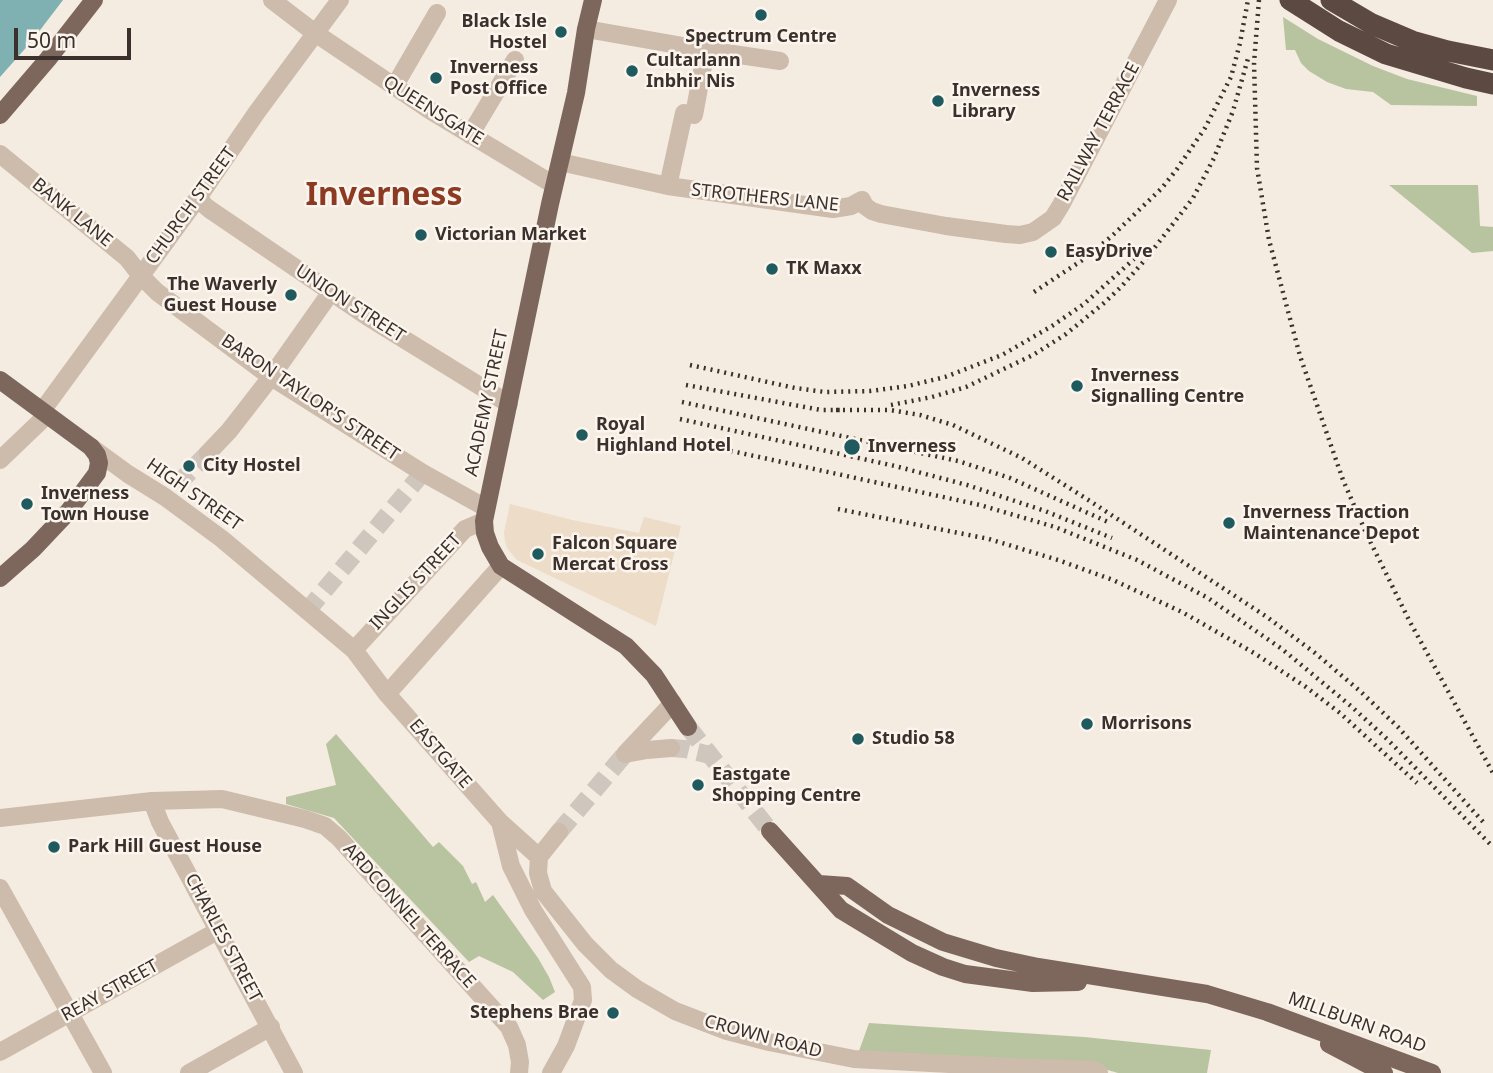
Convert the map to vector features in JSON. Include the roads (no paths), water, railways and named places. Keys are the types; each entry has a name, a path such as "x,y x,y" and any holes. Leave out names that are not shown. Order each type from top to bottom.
{"highway":[{"path":"1290,0 1339,31 1386,54 1493,84"},
{"path":"1331,0 1372,24 1412,41 1493,60"}],"main road":[{"path":"0,115 94,0"},
{"name":"ACADEMY STREET","path":"501,566 485,533 485,514 576,93 593,0"},
{"name":"HIGH STREET","path":"2,381 91,447"},
{"path":"0,578 53,529 97,473 99,463 91,447"},
{"path":"501,566 626,646 654,675 688,727"},
{"name":"MILLBURN ROAD","path":"770,831 819,884 847,886 888,915 943,942 1038,967 1207,994 1267,1012 1432,1073"},
{"name":"MILLBURN ROAD","path":"1267,1012 1384,1073"}],"street":[{"name":"QUEENSGATE","path":"272,0 394,87 554,185"},
{"name":"CHURCH STREET","path":"0,460 44,413 257,112 340,0"},
{"name":"RAILWAY TERRACE","path":"1006,234 1034,232 1053,218 1168,0"},
{"path":"394,87 437,13"},
{"path":"586,29 780,61"},
{"path":"668,186 684,113 694,115 706,50"},
{"path":"470,135 515,60"},
{"name":"BANK LANE","path":"0,154 127,258 141,276"},
{"name":"STROTHERS LANE","path":"560,162 668,186 833,209 851,206 862,200 865,206 881,214 1006,234"},
{"name":"UNION STREET","path":"200,195 202,204 331,292 509,404"},
{"name":"BARON TAYLOR'S STREET","path":"141,276 157,292 271,377 485,514"},
{"path":"208,453 229,431 271,377 331,292"},
{"name":"HIGH STREET","path":"91,447 128,474 171,491 222,539 354,650"},
{"name":"INGLIS STREET","path":"354,650 465,529 485,514"},
{"path":"387,694 501,566"},
{"name":"EASTGATE","path":"354,650 387,694 500,822 511,866 533,910 582,987 583,1000 566,1046 551,1073"},
{"path":"671,748 625,754 673,703"},
{"name":"ARDCONNEL TERRACE","path":"0,818 152,802 222,799 305,819 325,827 339,838 509,1027 517,1045 519,1073"},
{"name":"CHARLES STREET","path":"152,802 160,822 295,1073"},
{"path":"500,822 539,857 559,832"},
{"name":"CROWN ROAD","path":"539,857 538,873 543,891 584,944 611,970 675,1011 727,1031 854,1059 1092,1070 1098,1073"},
{"path":"0,888 103,1073"},
{"name":"REAY STREET","path":"0,1052 219,930"},
{"path":"189,1073 271,1027"}],"water":[{"path":"0,0 63,0 0,77"}],"tunnel":[{"path":"177,485 208,453"},
{"path":"307,611 420,476"},
{"path":"688,727 770,831"},
{"path":"671,748 710,755"},
{"path":"559,832 625,754"}],"railway":[{"path":"1034,292 1087,257 1114,234 1162,188 1177,169 1205,128 1231,77 1248,0"},
{"path":"1259,0 1254,63 1257,168 1269,240 1300,356 1343,480 1367,535 1410,622 1493,773"},
{"path":"891,405 966,387 1033,355 1066,334 1121,287 1193,198 1214,158 1233,111 1249,55"},
{"path":"690,365 825,392 870,391 908,386 945,377 1002,355 1084,304 1134,259"},
{"path":"686,385 821,410 845,410"},
{"path":"682,402 958,461 1010,478 1108,522"},
{"path":"836,410 890,410 953,425 1022,458 1090,501 1267,617 1315,653 1398,727 1484,823"},
{"path":"680,419 895,466 967,485 1045,511 1112,538"},
{"path":"676,439 980,505 1055,527 1137,560 1208,598 1282,649 1387,739 1493,847"},
{"path":"838,509 989,539 1113,580 1182,612 1254,653 1306,687 1340,713 1417,783"}],"place":[{"name":"Spectrum Centre","path":"761,15"},
{"name":"Black Isle Hostel","path":"561,32"},
{"name":"Cultarlann Inbhir Nis","path":"632,71"},
{"name":"Inverness Post Office","path":"436,78"},
{"name":"Inverness Library","path":"938,101"},
{"name":"Victorian Market","path":"421,235"},
{"name":"EasyDrive","path":"1051,252"},
{"name":"TK Maxx","path":"772,269"},
{"name":"The Waverly Guest House","path":"291,295"},
{"name":"Inverness Signalling Centre","path":"1077,386"},
{"name":"Royal Highland Hotel","path":"582,435"},
{"name":"Inverness","path":"852,447"},
{"name":"City Hostel","path":"189,466"},
{"name":"Inverness Town House","path":"27,504"},
{"name":"Inverness Traction Maintenance Depot","path":"1229,523"},
{"name":"Falcon Square Mercat Cross","path":"538,554"},
{"name":"Morrisons","path":"1087,724"},
{"name":"Studio 58","path":"858,739"},
{"name":"Eastgate Shopping Centre","path":"698,785"},
{"name":"Park Hill Guest House","path":"54,847"},
{"name":"Stephens Brae","path":"613,1013"}],"district":[{"name":"Inverness","path":"384,196"}]}
